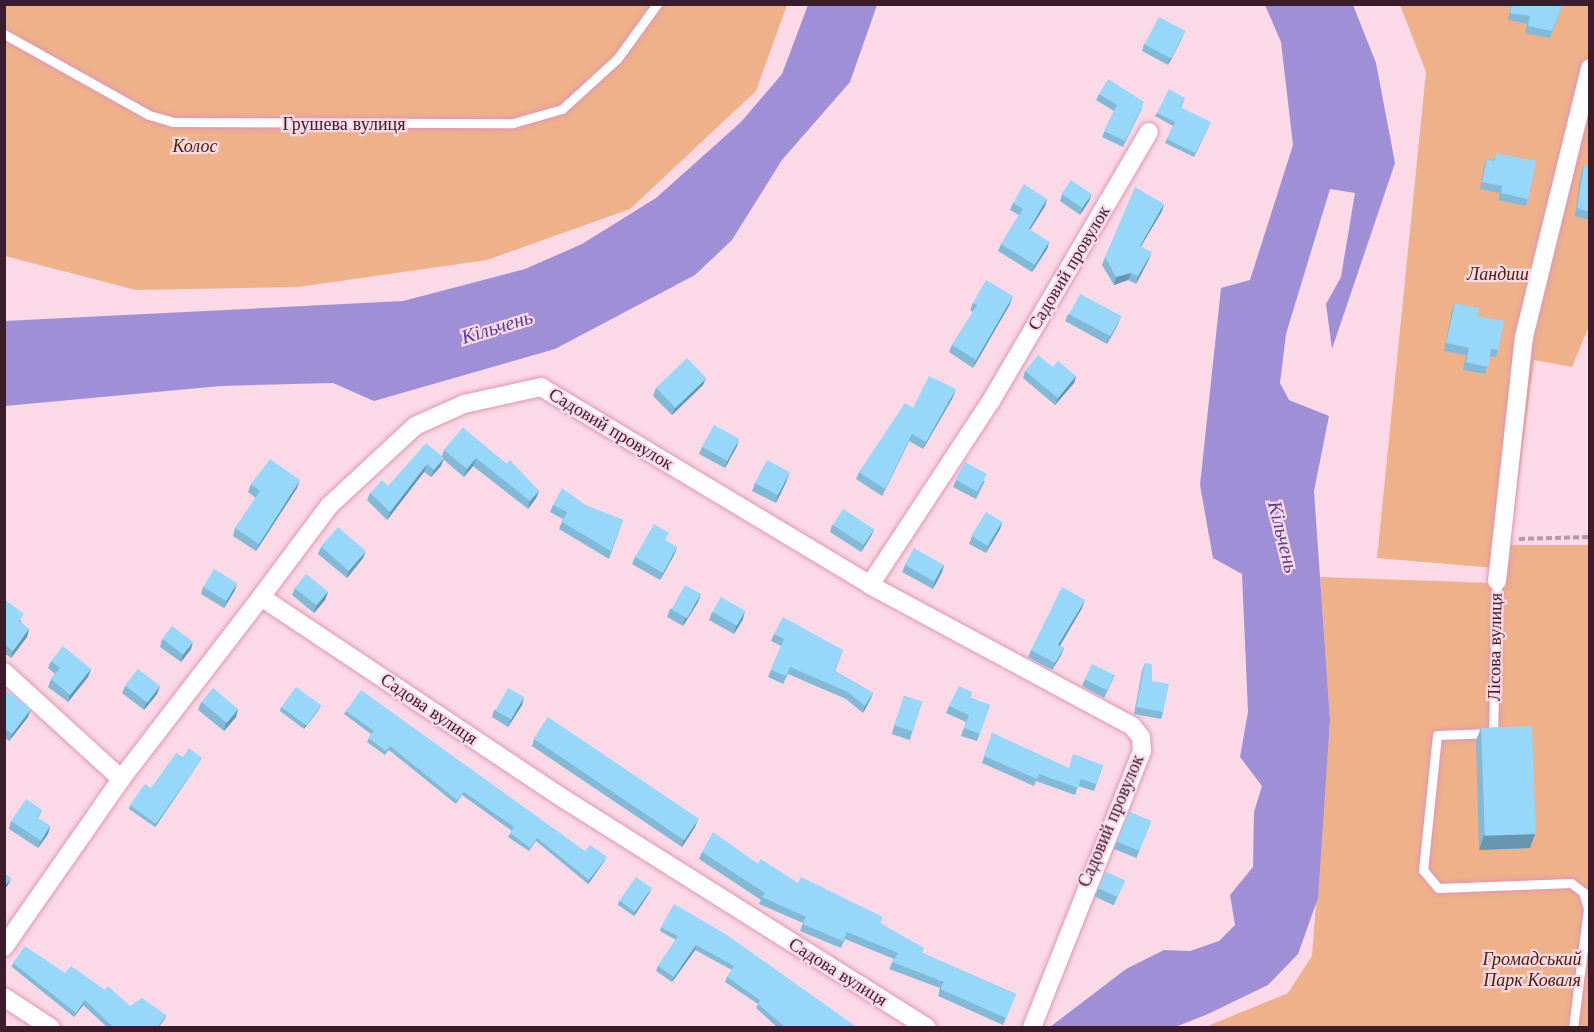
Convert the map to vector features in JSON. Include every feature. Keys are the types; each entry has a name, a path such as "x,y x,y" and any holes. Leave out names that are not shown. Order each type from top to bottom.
{"street":[{"name":"Лісова вулиця","path":"1497,581 1498,540 1524,337 1590,68"},
{"name":"Садовий провулок","path":"870,585 985,410 1149,132"},
{"name":"Садовий провулок","path":"261,597 329,506 415,426 464,404 541,387 870,585 1132,726 1141,738 1142,751 1032,1028"},
{"path":"4,947 121,779 261,597"},
{"name":"Садова вулиця","path":"261,597 564,799 927,1028"},
{"path":"4,672 121,779"},
{"path":"4,997 51,1028"}],"lane":[{"name":"Грушева вулиця","path":"4,34 149,116 173,122 513,123 562,109 617,59 657,4"},
{"name":"Лісова вулиця","path":"1497,581 1493,733 1437,735 1423,870 1438,888 1571,883 1582,892 1588,908 1573,1028"}],"path":[{"path":"1498,540 1590,537"}],"green space":[{"name":"Колос","path":"4,5 787,5 756,91 630,209 487,260 298,287 136,290 5,256"},
{"path":"1400,5 1589,5 1589,326 1572,367 1534,360 1510,545 1589,545 1589,1027 1203,1028 1288,993 1312,956 1330,721 1320,577 1493,583 1495,568 1377,558 1426,72"}],"water":[{"name":"Кільчень","path":"808,5 877,5 850,82 782,160 732,240 695,275 555,349 374,401 333,383 221,386 5,406 5,321 403,301 525,269 582,244 656,198 741,122 782,74"},
{"name":"Кільчень","path":"1265,5 1353,5 1376,63 1395,163 1332,349 1326,304 1341,277 1355,193 1330,189 1286,334 1280,383 1289,400 1329,416 1314,491 1330,720 1318,898 1298,954 1268,985 1208,1014 1175,1027 1050,1027 1126,969 1164,950 1190,951 1219,941 1235,925 1230,895 1253,867 1254,812 1262,786 1240,757 1248,712 1242,574 1213,558 1200,485 1221,288 1250,280 1293,145 1281,42"}],"building":[{"path":"1512,4 1563,4 1552,31 1528,26 1530,16 1510,13"},
{"path":"1159,17 1185,31 1171,58 1144,44"},
{"path":"1108,79 1144,102 1125,141 1104,131 1117,105 1099,94"},
{"path":"1169,89 1185,98 1180,107 1211,122 1195,153 1167,139 1175,122 1157,113"},
{"path":"1496,153 1536,161 1528,199 1501,193 1502,186 1482,182 1487,159 1494,161"},
{"path":"1584,165 1590,166 1590,212 1577,208"},
{"path":"1071,180 1092,194 1082,208 1061,194"},
{"path":"1024,184 1047,199 1029,229 1049,242 1035,265 1001,244 1023,209 1013,203"},
{"path":"1135,187 1164,204 1140,246 1152,252 1138,276 1131,273 1116,277 1105,257"},
{"path":"986,280 1013,296 976,360 952,345 977,305 973,303"},
{"path":"1080,294 1121,316 1111,336 1069,314"},
{"path":"1455,303 1479,308 1477,316 1504,321 1498,350 1491,349 1488,367 1466,362 1469,348 1446,343"},
{"path":"1038,355 1053,367 1058,361 1076,376 1058,398 1025,371"},
{"path":"687,358 706,378 676,408 656,388"},
{"path":"929,376 956,389 926,442 912,434 885,489 859,472 905,403 913,408"},
{"path":"714,425 739,439 727,461 702,447"},
{"path":"463,428 506,464 510,460 539,491 530,501 476,458 467,469 444,450"},
{"path":"426,443 444,458 434,470 427,464 390,512 370,493 382,480 388,486"},
{"path":"270,459 300,480 259,544 235,528 260,491 251,484"},
{"path":"767,460 790,472 778,495 755,483"},
{"path":"965,462 987,474 977,492 955,479"},
{"path":"562,488 587,506 623,520 611,551 562,522 567,512 553,505"},
{"path":"843,509 874,529 864,545 833,525"},
{"path":"986,512 1002,522 987,546 971,536"},
{"path":"654,524 669,533 665,540 677,547 663,573 635,557"},
{"path":"338,527 366,551 349,571 321,547"},
{"path":"914,548 943,565 934,581 904,564"},
{"path":"214,569 237,583 226,601 203,587"},
{"path":"306,574 328,592 316,606 295,588"},
{"path":"685,585 701,594 687,618 671,609"},
{"path":"1062,587 1085,600 1058,645 1064,648 1055,663 1031,650"},
{"path":"721,597 745,611 737,626 712,612"},
{"path":"4,599 24,614 19,621 29,629 13,651 4,644"},
{"path":"783,617 843,650 834,671 873,693 865,706 848,692 790,667 786,676 771,670 784,639 774,634"},
{"path":"172,626 193,642 183,654 162,639"},
{"path":"63,646 91,669 70,695 51,679 60,668 51,661"},
{"path":"1145,663 1152,664 1152,681 1169,684 1163,712 1136,707"},
{"path":"1092,664 1114,675 1107,690 1085,679"},
{"path":"138,669 160,686 147,703 125,686"},
{"path":"959,686 972,692 970,697 990,705 980,734 964,728 969,715 949,706"},
{"path":"296,687 321,705 306,725 281,707"},
{"path":"213,688 238,709 227,723 201,702"},
{"path":"508,688 524,697 511,719 495,711"},
{"path":"4,689 31,709 12,734 4,728"},
{"path":"361,690 585,851 590,845 607,857 589,880 537,838 530,848 510,833 514,827 464,792 457,800 390,746 386,751 368,738 374,731 346,711"},
{"path":"904,696 922,702 912,731 894,725"},
{"path":"548,717 699,819 684,840 533,739"},
{"path":"1532,726 1536,834 1485,836 1481,728"},
{"path":"992,733 1069,768 1073,754 1103,765 1096,784 1081,779 1078,788 1039,774 1037,779 984,756"},
{"path":"189,748 202,758 156,824 130,805 145,784 151,788 176,753 183,757"},
{"path":"26,799 42,810 37,817 50,826 41,841 11,821"},
{"path":"1129,812 1151,821 1139,851 1117,842"},
{"path":"713,832 758,864 761,859 798,883 801,877 883,917 880,923 924,948 922,953 1016,994 1006,1018 940,989 944,982 892,962 898,953 847,932 843,941 802,924 806,917 762,897 765,893 702,852"},
{"path":"1106,872 1125,881 1117,897 1098,888"},
{"path":"4,873 11,878 4,887"},
{"path":"636,877 652,888 635,912 619,901"},
{"path":"674,904 727,935 858,1028 786,1028 758,1004 760,1000 727,977 734,966 696,945 674,977 658,966 678,936 661,927"},
{"path":"25,946 65,973 71,966 105,990 108,986 130,1006 142,998 166,1015 157,1028 114,1028 85,1000 76,1013 13,963"}],"park label":[{"name":"Ландиш","path":"1498,274"},
{"name":"Громадський Парк Коваля","path":"1532,970"}]}
